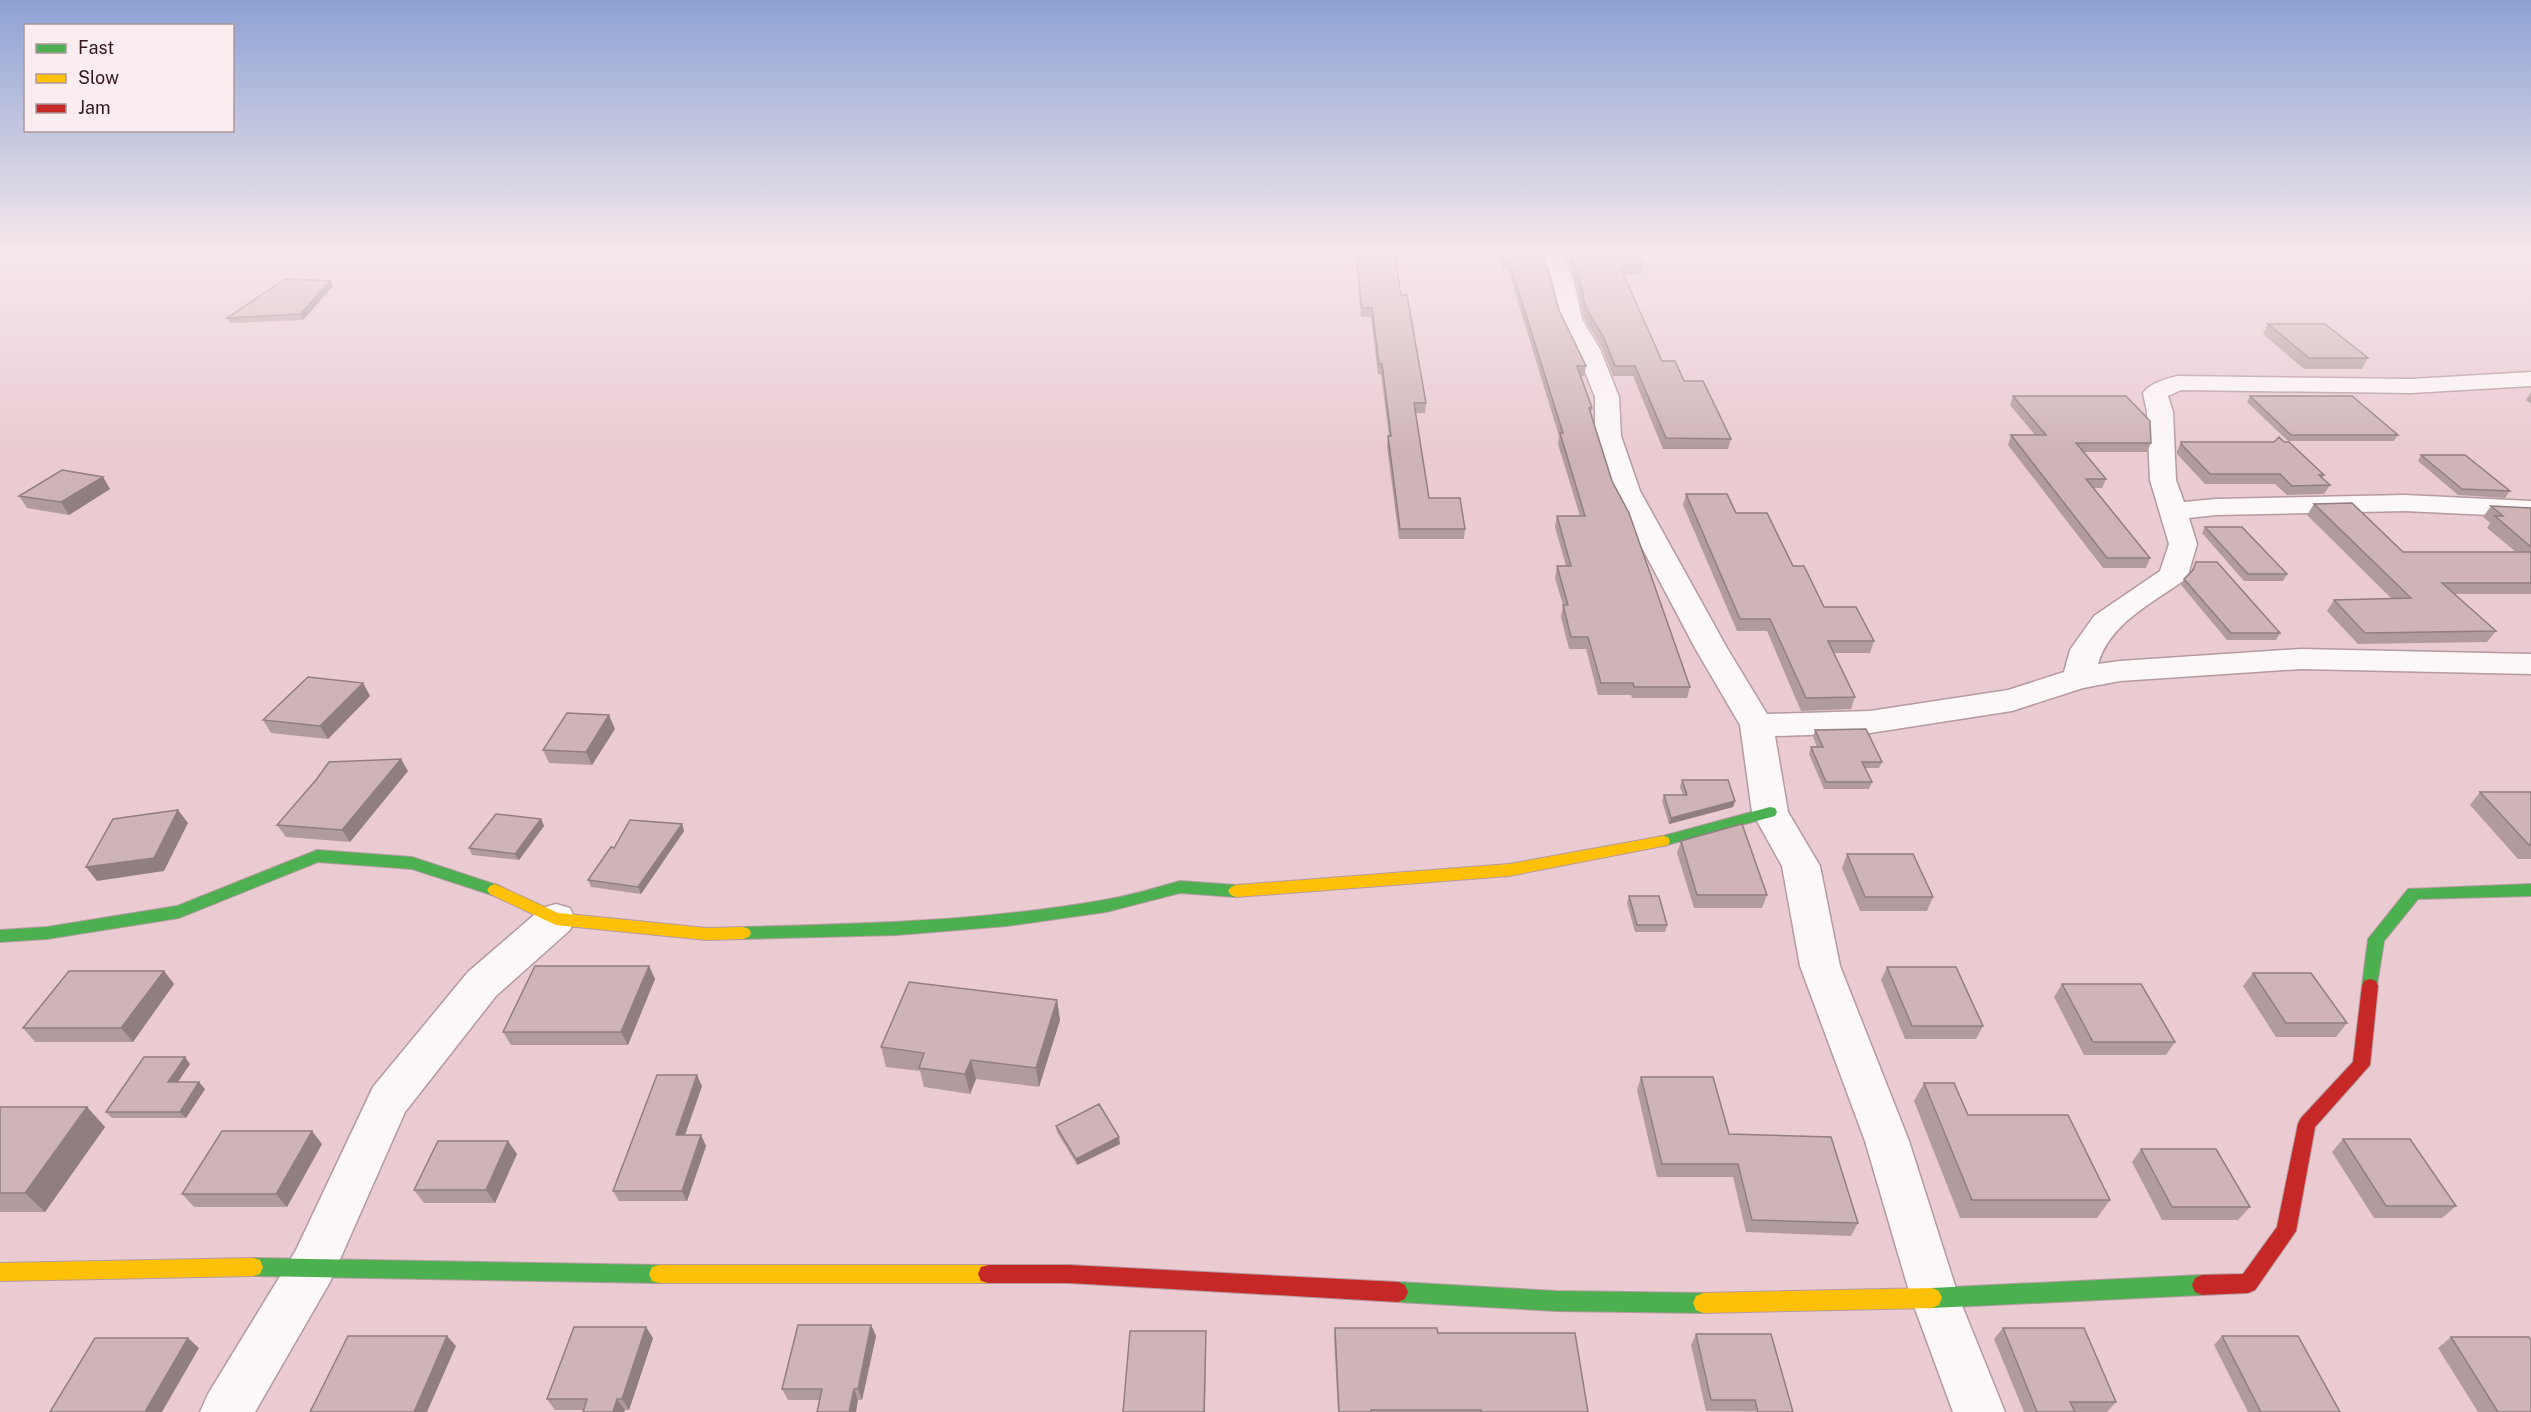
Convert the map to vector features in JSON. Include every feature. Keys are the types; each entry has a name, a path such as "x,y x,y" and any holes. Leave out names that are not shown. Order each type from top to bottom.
{"street":[{"path":"1571,317 1587,349 1606,397 1608,436 1626,491 1711,648 1757,725 1770,812 1801,866 1820,966 1887,1142 1935,1298 1979,1412"},
{"path":"2078,678 2086,650 2105,623 2173,575 2183,544 2163,480 2160,412 2156,393 2177,383 2411,386 2531,379"},
{"path":"2173,512 2216,507 2405,503 2531,510"},
{"path":"1757,725 1870,722 2012,700 2078,678 2120,671 2301,659 2531,664"},
{"path":"0,936 47,933 179,912 317,856 412,863 492,888 556,919 707,934 897,929 1007,920 1106,906 1180,887 1247,892 1509,870 1598,855 1691,835 1770,812"},
{"path":"0,1272 313,1266 547,1274 1069,1274 1556,1301 1697,1303 1935,1298 2248,1283 2286,1231 2307,1124 2361,1065 2376,939 2414,894 2531,890"},
{"path":"226,1412 313,1266 388,1100 482,984 556,919"}],"building":[{"path":"1373,317 1411,317 1426,403 1414,403 1429,498 1460,498 1465,529 1400,529 1388,436 1391,436 1382,364 1379,364"},
{"path":"1527,317 1562,317 1586,366 1577,366 1592,408 1589,408 1612,481 1629,513 1690,687 1634,687 1633,683 1601,683 1588,637 1571,637 1563,605 1568,605 1557,566 1571,566 1557,516 1585,516 1560,433 1563,433"},
{"path":"1591,317 1642,317 1662,361 1675,361 1684,381 1703,381 1731,439 1666,438 1635,366 1615,366 1604,338"},
{"path":"2268,324 2325,324 2368,358 2309,358"},
{"path":"2013,396 2126,396 2150,421 2151,443 2076,443 2106,479 2086,479 2150,558 2107,558 2011,435 2046,435"},
{"path":"2250,396 2352,396 2398,435 2291,435"},
{"path":"2279,437 2284,442 2289,442 2324,475 2319,475 2330,485 2292,486 2280,474 2210,474 2181,442 2274,442"},
{"path":"2421,455 2465,455 2510,491 2462,489"},
{"path":"62,470 103,477 61,502 19,496"},
{"path":"1686,494 1727,494 1736,513 1767,513 1793,566 1804,566 1824,607 1856,607 1874,641 1828,641 1855,697 1806,698 1770,619 1740,619"},
{"path":"2352,503 2403,552 2531,552 2531,583 2442,583 2496,631 2365,633 2334,600 2411,598 2314,504"},
{"path":"2491,506 2531,508 2531,547 2495,516 2503,516"},
{"path":"2205,527 2242,527 2287,574 2248,574"},
{"path":"2196,562 2217,562 2280,633 2231,633 2184,579 2193,570"},
{"path":"308,677 363,683 320,726 263,720"},
{"path":"567,713 609,715 586,752 543,750"},
{"path":"1866,729 1882,762 1862,762 1872,782 1826,782 1811,747 1823,747 1815,730"},
{"path":"401,759 342,830 277,825 329,762"},
{"path":"1682,780 1728,780 1735,801 1671,818 1664,795 1687,795"},
{"path":"2480,792 2531,792 2531,845 2529,845"},
{"path":"178,810 154,858 86,867 113,819"},
{"path":"496,814 541,819 515,854 469,848"},
{"path":"630,820 682,824 638,887 588,880 611,847 614,848"},
{"path":"1742,824 1767,895 1697,895 1681,841"},
{"path":"1847,854 1913,854 1933,897 1865,897"},
{"path":"1629,896 1659,896 1667,925 1637,925"},
{"path":"535,966 649,966 621,1032 503,1032"},
{"path":"1887,967 1956,967 1983,1026 1912,1026"},
{"path":"69,971 164,971 121,1028 23,1028"},
{"path":"2253,973 2311,973 2347,1023 2286,1023"},
{"path":"909,982 1057,1000 1036,1068 971,1060 965,1074 919,1068 924,1053 881,1047"},
{"path":"2062,984 2141,984 2175,1042 2093,1042"},
{"path":"144,1057 185,1057 168,1082 199,1082 180,1112 106,1112"},
{"path":"657,1075 697,1075 676,1135 701,1135 682,1191 613,1191"},
{"path":"1641,1077 1713,1077 1729,1134 1831,1137 1858,1223 1752,1220 1738,1164 1662,1164"},
{"path":"1924,1083 1954,1083 1968,1115 2068,1115 2110,1200 1972,1200"},
{"path":"1099,1104 1119,1137 1076,1159 1056,1126"},
{"path":"0,1107 87,1107 25,1193 0,1193"},
{"path":"222,1131 312,1131 276,1194 182,1194"},
{"path":"2343,1139 2410,1139 2456,1206 2386,1206"},
{"path":"438,1141 508,1141 486,1190 414,1190"},
{"path":"2141,1149 2216,1149 2250,1207 2172,1207"},
{"path":"798,1325 871,1325 858,1389 854,1389 849,1412 817,1412 822,1389 782,1389"},
{"path":"574,1327 646,1327 622,1399 617,1399 613,1412 583,1412 587,1399 547,1399"},
{"path":"1335,1328 1437,1328 1438,1333 1575,1333 1588,1412 1371,1410 1371,1412 1339,1412"},
{"path":"2003,1328 2084,1328 2116,1402 2070,1402 2075,1412 2037,1412"},
{"path":"1130,1331 1206,1331 1204,1412 1123,1412"},
{"path":"1696,1334 1771,1334 1793,1412 1758,1412 1755,1400 1711,1400"},
{"path":"348,1336 447,1336 414,1412 310,1412"},
{"path":"2222,1336 2298,1336 2340,1412 2261,1412"},
{"path":"2451,1337 2529,1337 2531,1340 2531,1412 2498,1412"},
{"path":"95,1338 188,1338 145,1412 50,1412"}],"traffic: fast":[{"path":"1663,841 1770,812"},
{"path":"0,936 47,933 179,912 317,856 412,863 495,890"},
{"path":"743,933 897,929 1007,920 1106,906 1180,887 1236,891"},
{"path":"2370,986 2376,939 2414,893 2531,890"},
{"path":"253,1267 659,1274"},
{"path":"1932,1298 2202,1285"},
{"path":"1398,1292 1556,1301 1703,1303"}],"traffic: slow":[{"path":"1236,891 1509,870 1663,841"},
{"path":"495,890 556,919 707,934 743,933"},
{"path":"0,1272 253,1267"},
{"path":"659,1274 988,1274"},
{"path":"1703,1303 1932,1298"}],"traffic: jam":[{"path":"2202,1285 2248,1283 2286,1231 2307,1124 2361,1065 2370,986"},
{"path":"988,1274 1069,1274 1398,1292"}]}
